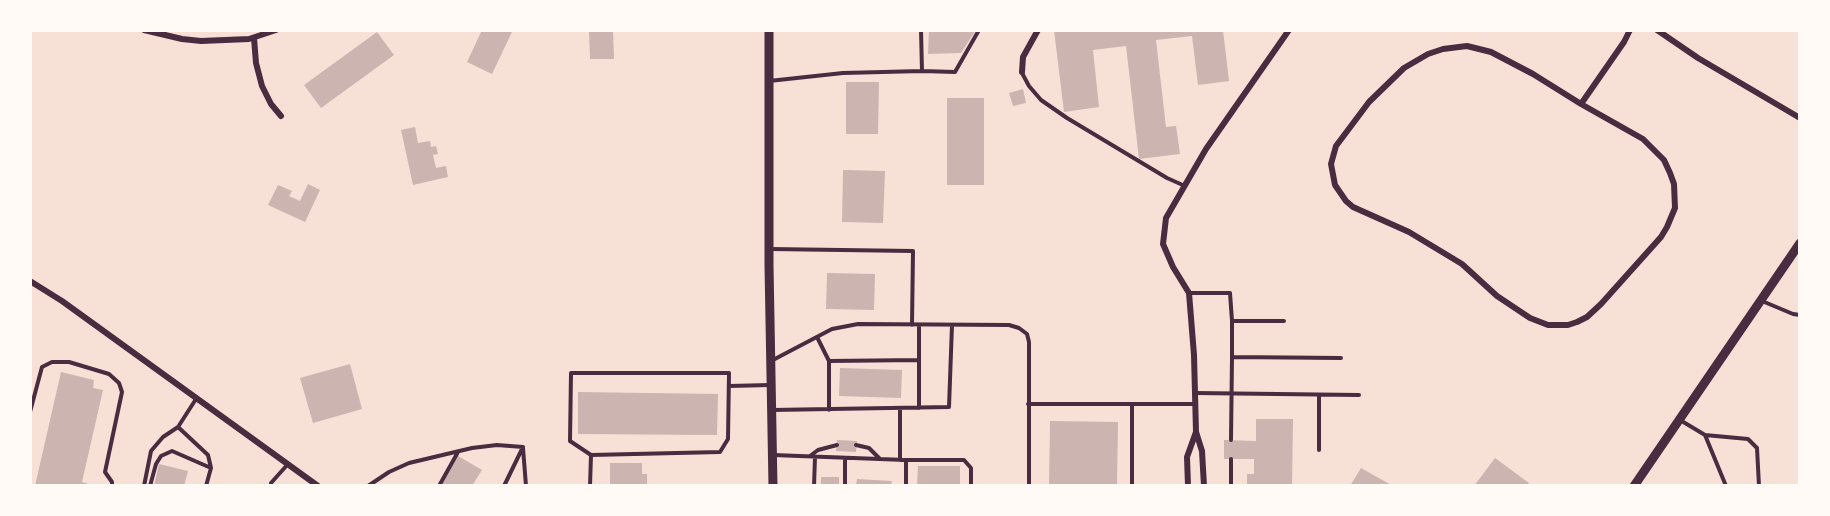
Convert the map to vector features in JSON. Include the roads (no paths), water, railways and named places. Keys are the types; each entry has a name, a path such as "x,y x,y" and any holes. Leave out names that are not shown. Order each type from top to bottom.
{"street":[{"path":"144,30 201,41 254,38 276,30"},
{"path":"769,30 769,249 773,486"},
{"path":"1022,72 1023,57 1038,30"},
{"path":"1204,486 1202,451 1196,432 1189,293 1173,267 1163,244 1166,218 1206,149 1289,30"},
{"path":"1581,104 1624,42 1629,30"},
{"path":"1656,30 1698,58 1800,118"},
{"path":"254,38 256,63 262,86 271,104 281,116"},
{"path":"1467,46 1491,52 1533,74 1581,104 1644,139 1664,160 1670,173 1675,208 1660,237 1601,304 1587,317 1568,325 1548,325 1530,318 1497,296 1462,264 1409,232 1353,207 1339,194 1335,185 1331,164 1336,146 1369,102 1404,68 1428,54 1443,49 1467,46"},
{"path":"1634,486 1800,243"},
{"path":"30,281 62,301 318,486"},
{"path":"1188,486 1187,457 1196,432"}],"lane":[{"path":"921,30 922,71"},
{"path":"769,81 843,73 955,72 979,30"},
{"path":"1022,72 1029,86 1041,100 1167,178 1185,186"},
{"path":"769,249 913,251 912,325"},
{"path":"1189,293 1230,293 1232,321 1231,441"},
{"path":"1761,300 1800,315"},
{"path":"1232,321 1284,321"},
{"path":"771,361 832,329 858,324 1009,325 1019,328 1027,334 1029,342 1029,486"},
{"path":"919,325 919,408"},
{"path":"771,410 949,407 951,325"},
{"path":"817,337 829,361 829,410"},
{"path":"1232,357 1341,358"},
{"path":"829,361 919,360"},
{"path":"30,412 42,367 52,362 69,362 109,374 119,383 122,392 105,472 112,486"},
{"path":"571,373 729,374 728,439 720,452 591,454 570,441 571,373"},
{"path":"729,386 771,385"},
{"path":"1195,393 1359,395"},
{"path":"1318,450 1319,395"},
{"path":"144,486 151,451 163,437 177,427 196,399"},
{"path":"1028,404 1195,404"},
{"path":"1132,404 1132,486"},
{"path":"900,408 900,460"},
{"path":"1679,420 1705,435 1748,439 1757,448 1759,486"},
{"path":"177,427 208,455 211,468 206,486"},
{"path":"1705,435 1726,486"},
{"path":"369,486 389,472 409,463 497,445 523,447"},
{"path":"814,486 812,457 818,450 837,445"},
{"path":"856,445 869,448 881,459"},
{"path":"504,486 523,447"},
{"path":"523,447 526,486"},
{"path":"150,486 156,464 161,456 172,451 211,468"},
{"path":"439,486 458,452"},
{"path":"590,486 591,454"},
{"path":"772,455 964,460 971,468 971,486"},
{"path":"845,458 845,486"},
{"path":"1231,459 1231,486"},
{"path":"906,460 906,486"},
{"path":"272,486 271,483 288,464"}]}
